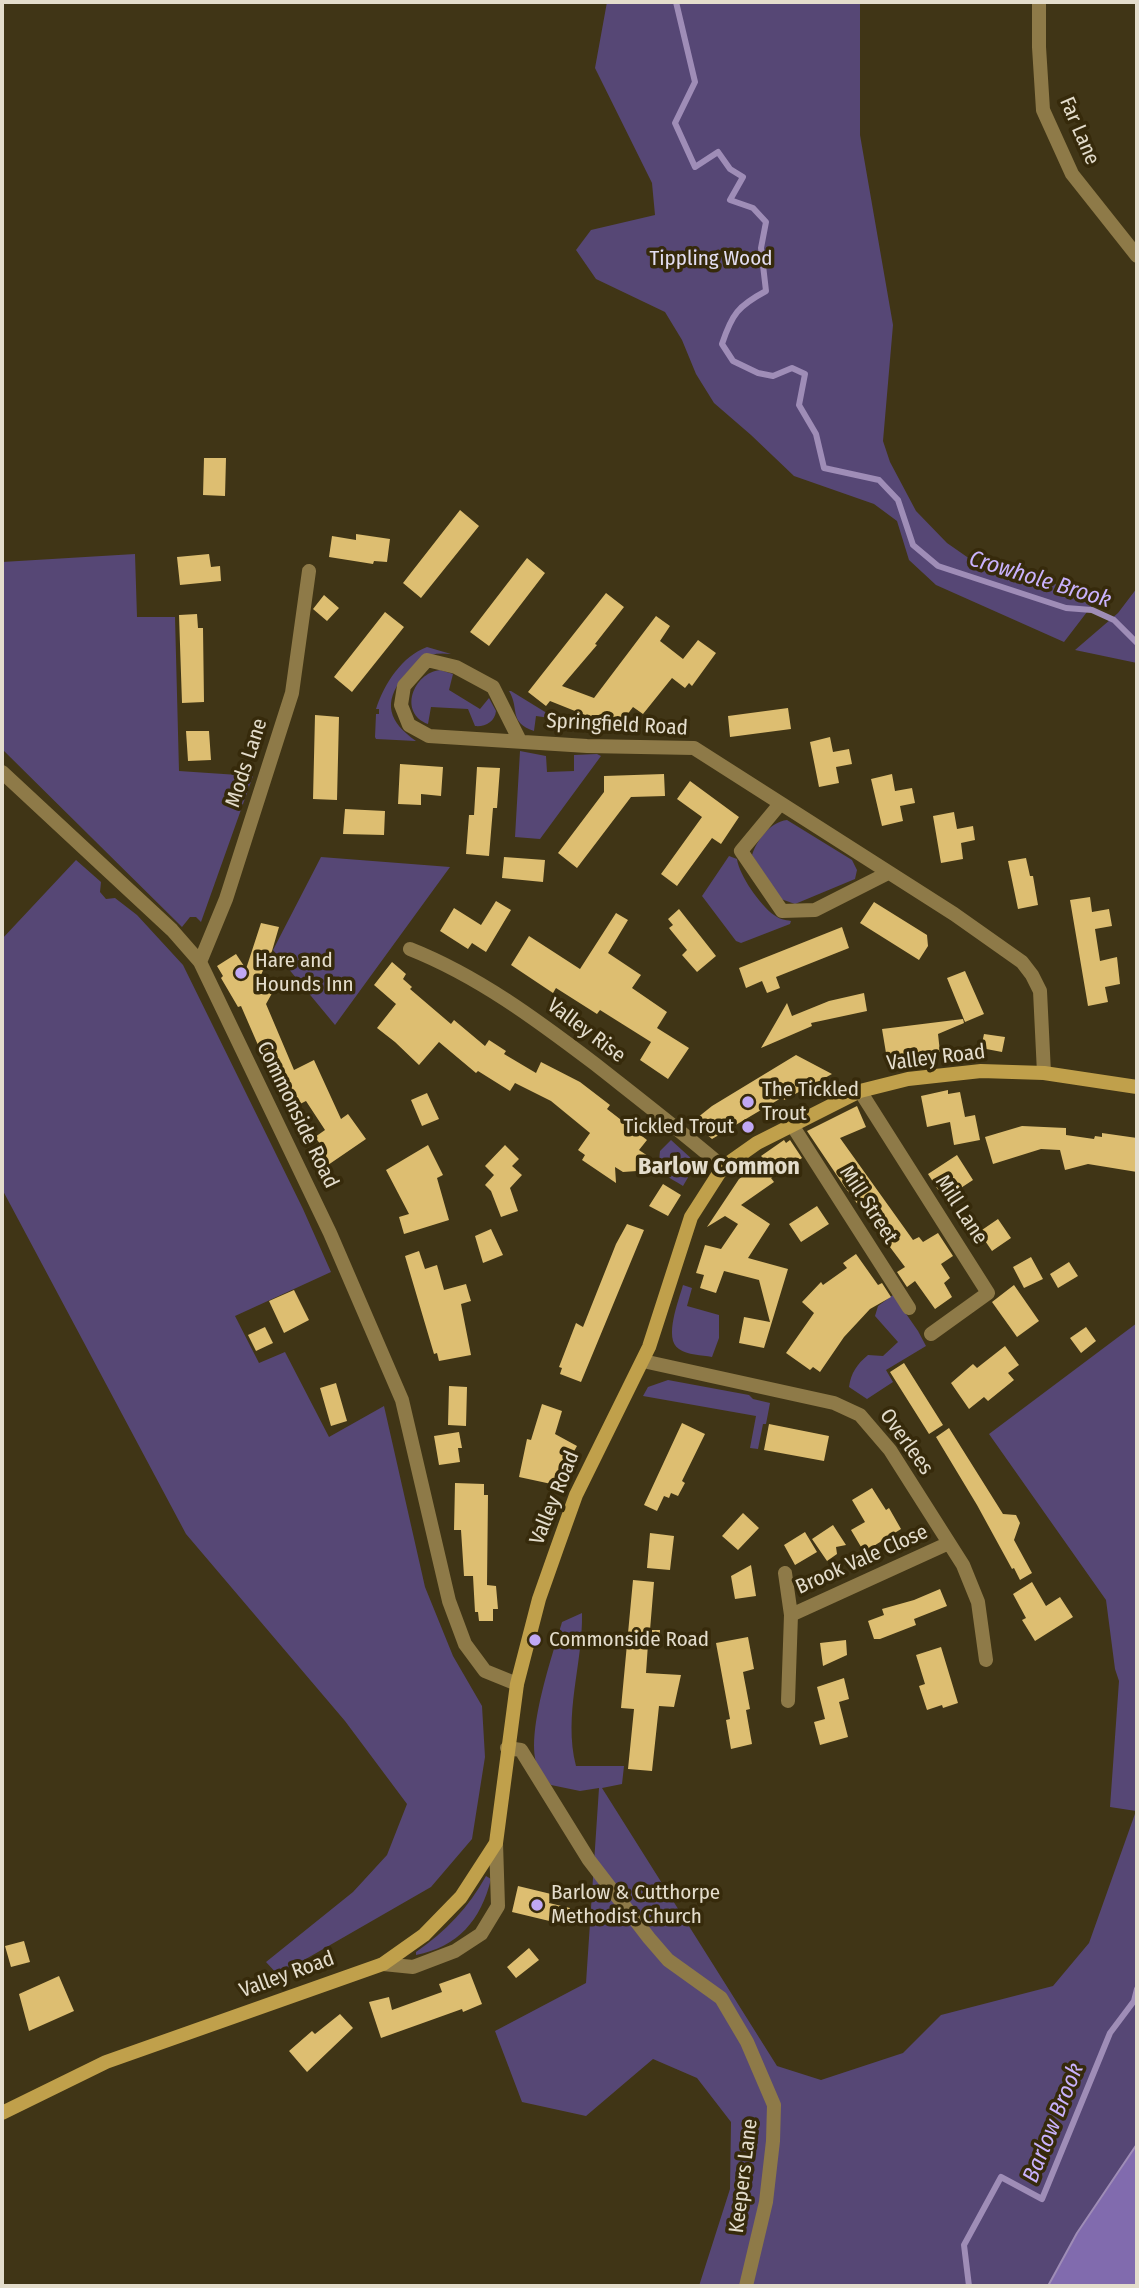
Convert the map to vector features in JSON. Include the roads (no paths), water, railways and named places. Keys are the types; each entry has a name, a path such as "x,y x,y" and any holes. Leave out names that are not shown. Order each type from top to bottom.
{"main road":[{"name":"Valley Road","path":"2,2113 106,2062 383,1964 424,1935 461,1897 496,1843 517,1684 539,1599 576,1495 643,1362 691,1217 723,1167 757,1143 860,1091 908,1079 981,1071 1044,1073 1137,1087"}],"street":[{"name":"Far Lane","path":"1039,2 1042,110 1072,174 1137,256"},
{"name":"Mods Lane","path":"200,962 226,899 292,693 309,571"},
{"name":"Springfield Road","path":"520,741 493,687 456,667 427,660 404,686 401,705 409,724 424,734 463,739 587,746 694,748 954,914 1022,962 1040,990 1044,1073"},
{"name":"Commonside Road","path":"2,772 172,930 200,962 330,1233 402,1400 449,1601 465,1644 485,1671 517,1684"},
{"path":"780,804 741,851 782,911 815,910 887,873"},
{"name":"Valley Rise","path":"410,949 516,1006 547,1027 669,1121 723,1167"},
{"name":"Mill Lane","path":"860,1091 988,1293 931,1334"},
{"name":"Mill Street","path":"792,1125 909,1308"},
{"name":"Overlees","path":"643,1362 834,1403 860,1415 890,1450 962,1564 978,1602 986,1660"},
{"name":"Brook Vale Close","path":"792,1615 949,1543"},
{"name":"Brook Vale Close","path":"785,1573 792,1615 788,1701"},
{"name":"Keepers Lane","path":"507,1748 521,1750 589,1860 649,1938 668,1960 721,1998 747,2042 774,2105 766,2202 746,2286"},
{"path":"383,1964 413,1967 455,1951 481,1934 498,1906 496,1843"}],"waterway":[{"name":"Crowhole Brook","path":"676,2 695,82 675,123 695,167 718,152 730,169 743,177 730,200 753,208 766,222 761,248 766,291 742,306 729,325 722,344 733,361 758,373 773,376 792,368 805,374 799,405 816,434 824,468 879,480 898,500 913,545 938,566 1066,608 1092,610 1114,620 1137,643"},
{"name":"Barlow Brook","path":"969,2286 964,2245 1001,2177 1042,2199 1110,2033 1134,2001 1137,1989"}],"place":[{"name":"Hare and Hounds Inn","path":"241,973"},
{"name":"The Tickled Trout","path":"748,1102"},
{"name":"Tickled Trout","path":"748,1127"},
{"name":"Commonside Road","path":"535,1640"},
{"name":"Barlow & Cutthorpe Methodist Church","path":"537,1905"}],"district":[{"name":"Barlow Common","path":"719,1167"}],"park label":[{"name":"Tippling Wood","path":"711,259"}]}
